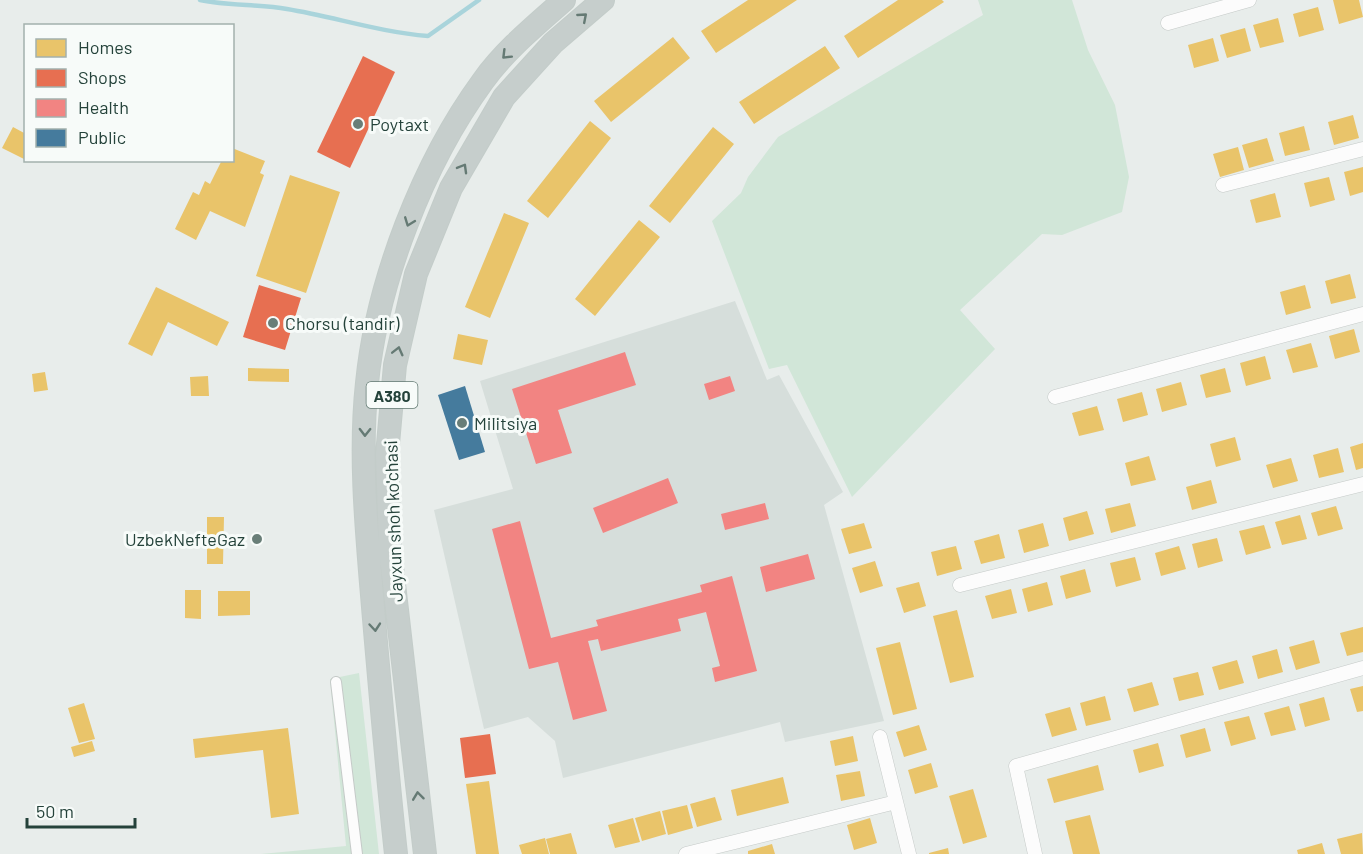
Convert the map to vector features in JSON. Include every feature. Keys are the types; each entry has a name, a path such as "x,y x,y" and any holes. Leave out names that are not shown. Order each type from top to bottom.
{"highway":[{"name":"Jayxun shoh ko'chasi","path":"396,854 368,536 367,383 377,323 395,260 423,187 456,123 483,80 564,0"},
{"name":"Jayxun shoh ko'chasi","path":"425,854 390,549 387,455 394,364 416,274 451,188 504,97 553,43 603,0"}],"street":[{"path":"1168,22 1249,0"},
{"path":"1223,185 1363,149"},
{"path":"1055,397 1363,314"},
{"path":"960,585 1363,484"},
{"path":"1035,854 1016,766 1363,668"},
{"path":"336,682 357,854"},
{"path":"880,737 909,854"},
{"path":"686,854 896,802"}],"shaded area":[{"path":"735,301 767,380 779,375 843,492 824,505 884,721 785,742 780,722 563,778 555,741 528,717 484,729 434,510 513,489 480,381"}],"green space":[{"path":"978,0 1072,0 1088,50 1115,105 1129,177 1122,212 1062,235 1042,234 960,310 995,349 852,497 787,365 769,369 712,221 741,193 748,177 778,137 983,15"},
{"path":"359,673 379,854 261,854 346,846 330,679"}],"building: Homes":[{"path":"748,0 797,0 716,53 701,31"},
{"path":"898,0 942,0 944,2 858,58 844,36"},
{"path":"1333,0 1359,0 1363,17 1339,24"},
{"path":"1318,7 1324,30 1299,37 1293,14"},
{"path":"1278,18 1284,42 1260,48 1253,25"},
{"path":"1245,28 1251,51 1227,58 1220,35"},
{"path":"673,37 690,58 611,122 594,101"},
{"path":"1213,38 1219,61 1194,68 1188,45"},
{"path":"825,46 840,68 754,124 739,102"},
{"path":"1353,115 1359,138 1334,145 1328,122"},
{"path":"590,121 611,138 548,218 527,201"},
{"path":"1304,126 1310,150 1285,156 1279,133"},
{"path":"13,127 24,133 24,159 2,148"},
{"path":"713,127 734,144 670,223 649,206"},
{"path":"1267,138 1274,161 1249,168 1242,145"},
{"path":"1238,147 1244,170 1220,177 1213,154"},
{"path":"234,149 265,161 260,173 264,175 245,227 210,211 196,240 175,229 193,192 199,195 205,181 210,184 221,162 234,162"},
{"path":"1363,167 1363,192 1350,196 1344,172"},
{"path":"290,175 340,192 306,293 256,276"},
{"path":"1329,177 1335,200 1310,207 1304,183"},
{"path":"1275,193 1281,217 1256,223 1250,200"},
{"path":"504,213 529,223 490,318 465,307"},
{"path":"639,220 660,237 595,316 575,299"},
{"path":"1350,274 1356,298 1331,304 1325,281"},
{"path":"1305,285 1311,308 1286,315 1280,292"},
{"path":"156,287 229,322 217,346 168,322 152,356 128,344"},
{"path":"1354,329 1360,352 1335,359 1329,336"},
{"path":"458,334 488,340 482,365 453,359"},
{"path":"1311,343 1318,367 1293,373 1286,350"},
{"path":"1265,356 1271,379 1246,386 1240,363"},
{"path":"248,368 289,369 289,382 248,381"},
{"path":"1225,368 1231,392 1206,398 1200,375"},
{"path":"45,372 48,390 34,392 32,374"},
{"path":"208,376 209,396 191,396 190,377"},
{"path":"1181,382 1187,405 1162,412 1156,389"},
{"path":"1142,392 1148,415 1123,422 1117,399"},
{"path":"1097,406 1104,430 1079,436 1072,413"},
{"path":"1235,437 1241,460 1216,467 1210,444"},
{"path":"1363,443 1363,468 1356,470 1350,447"},
{"path":"1338,448 1344,472 1319,478 1313,455"},
{"path":"1149,456 1156,480 1131,486 1125,463"},
{"path":"1291,458 1298,481 1273,488 1266,465"},
{"path":"1211,480 1217,503 1192,510 1186,487"},
{"path":"1130,503 1136,526 1111,533 1105,509"},
{"path":"1336,506 1343,529 1318,536 1311,513"},
{"path":"1087,511 1094,534 1069,541 1063,518"},
{"path":"1300,515 1307,539 1282,545 1275,522"},
{"path":"207,517 224,517 223,564 207,564"},
{"path":"864,523 872,548 849,554 841,529"},
{"path":"1043,523 1049,546 1024,553 1018,530"},
{"path":"1264,525 1271,548 1246,555 1239,531"},
{"path":"999,534 1005,558 981,564 974,541"},
{"path":"1217,538 1223,561 1198,568 1192,544"},
{"path":"956,546 962,569 937,576 931,552"},
{"path":"1179,546 1186,569 1161,576 1155,553"},
{"path":"1135,557 1141,580 1116,587 1110,563"},
{"path":"875,561 883,586 860,593 852,568"},
{"path":"1085,569 1091,592 1066,599 1060,576"},
{"path":"919,582 926,606 904,613 896,588"},
{"path":"1047,582 1053,605 1028,612 1022,589"},
{"path":"1011,589 1017,613 992,619 985,596"},
{"path":"185,590 201,590 201,619 185,618"},
{"path":"218,591 250,591 250,615 218,616"},
{"path":"957,610 974,677 950,683 933,616"},
{"path":"1363,627 1363,652 1347,656 1340,633"},
{"path":"1314,640 1320,663 1296,670 1289,647"},
{"path":"900,642 917,709 893,715 876,648"},
{"path":"1277,649 1283,672 1258,679 1252,656"},
{"path":"1237,660 1244,683 1219,690 1212,667"},
{"path":"1198,672 1204,695 1179,701 1173,678"},
{"path":"1152,682 1159,705 1134,712 1127,689"},
{"path":"1363,686 1363,711 1357,712 1350,689"},
{"path":"1105,696 1111,720 1086,726 1080,703"},
{"path":"1324,697 1330,720 1305,727 1299,704"},
{"path":"84,703 95,739 79,743 68,708"},
{"path":"1289,706 1296,730 1271,736 1264,713"},
{"path":"1070,707 1077,730 1052,737 1045,714"},
{"path":"1249,716 1256,739 1231,746 1224,722"},
{"path":"919,725 927,750 904,757 896,732"},
{"path":"288,728 299,814 271,818 263,750 195,758 193,739"},
{"path":"1205,728 1211,751 1186,758 1180,735"},
{"path":"853,736 858,761 835,766 830,741"},
{"path":"92,741 95,751 74,757 71,747"},
{"path":"1158,743 1164,766 1139,773 1133,750"},
{"path":"931,763 938,787 915,794 908,770"},
{"path":"1098,765 1104,790 1054,803 1047,779"},
{"path":"860,771 865,796 841,801 836,775"},
{"path":"783,777 789,803 737,816 731,790"},
{"path":"489,781 499,854 476,854 466,784"},
{"path":"973,789 987,837 963,844 949,796"},
{"path":"715,797 722,820 697,827 690,804"},
{"path":"687,805 693,828 668,835 662,811"},
{"path":"660,811 666,834 642,841 635,818"},
{"path":"1090,815 1100,854 1073,854 1065,821"},
{"path":"633,818 640,842 615,848 608,825"},
{"path":"870,818 877,843 854,850 847,825"},
{"path":"571,833 577,854 550,854 546,839"},
{"path":"1362,833 1363,854 1341,854 1337,839"},
{"path":"545,838 549,854 522,854 519,845"},
{"path":"1322,843 1325,854 1298,854 1297,850"},
{"path":"772,844 775,854 748,854 748,851"},
{"path":"948,848 949,854 929,854 929,853"}],"building: Shops":[{"path":"363,56 395,72 350,168 317,152"},
{"path":"259,285 301,298 285,350 243,337"},
{"path":"490,734 496,774 465,778 460,738"}],"building: Health":[{"path":"625,352 636,385 558,410 572,453 536,464 512,389"},
{"path":"730,376 735,391 709,400 704,384"},
{"path":"668,478 678,503 603,533 593,508"},
{"path":"765,503 769,519 725,530 721,514"},
{"path":"520,521 551,638 598,626 596,620 702,592 700,585 732,576 757,671 715,682 712,668 720,666 706,612 678,619 681,631 601,651 598,639 588,641 607,711 573,720 558,662 529,669 492,529"},
{"path":"808,554 815,579 766,592 760,567"}],"building: Public":[{"name":"Militsiya","path":"465,386 485,452 459,460 438,395"}],"waterway":[{"path":"200,0 287,9 392,31 428,36 479,0"}],"place":[{"name":"Poytaxt","path":"358,124"},
{"name":"Chorsu (tandir)","path":"273,323"},
{"name":"Militsiya","path":"462,423"},
{"name":"UzbekNefteGaz","path":"257,539"}]}
